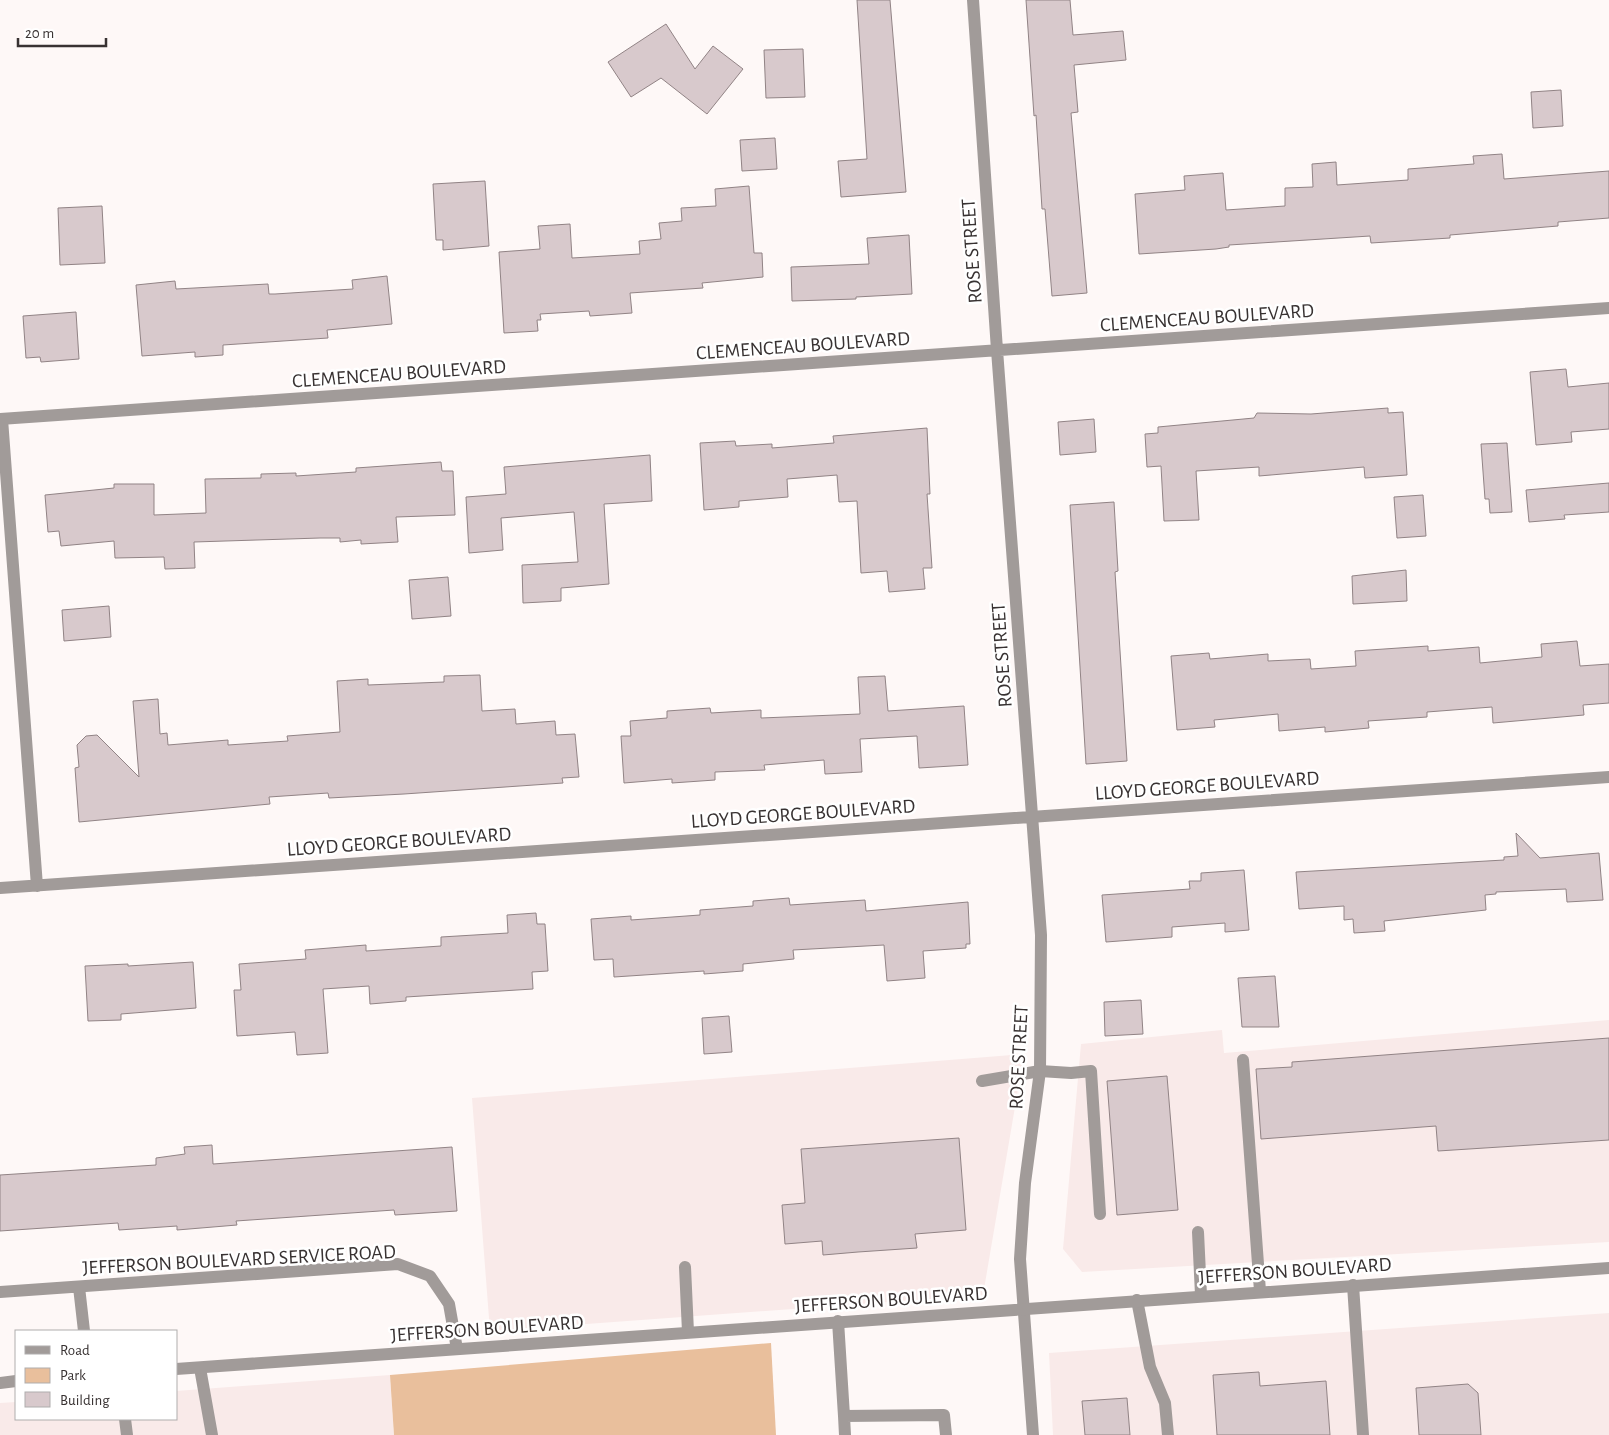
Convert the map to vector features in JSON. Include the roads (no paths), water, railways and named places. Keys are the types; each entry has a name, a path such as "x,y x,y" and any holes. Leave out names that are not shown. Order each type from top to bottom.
{"street":[{"name":"ROSE STREET","path":"973,0 1041,935 1040,1071 1025,1183 1020,1259 1033,1435"},
{"name":"CLEMENCEAU BOULEVARD","path":"1,419 1609,308"},
{"path":"1,419 37,886"},
{"name":"LLOYD GEORGE BOULEVARD","path":"0,888 1609,777"},
{"path":"1243,1060 1260,1291"},
{"path":"982,1081 1040,1071 1071,1073 1091,1071 1100,1214"},
{"path":"1198,1232 1201,1295"},
{"name":"JEFFERSON BOULEVARD SERVICE ROAD","path":"0,1292 398,1264 430,1276 449,1304 457,1349"},
{"path":"685,1267 688,1332"},
{"name":"JEFFERSON BOULEVARD","path":"178,1370 1024,1307 1609,1268"},
{"path":"1353,1285 1363,1435"},
{"path":"79,1287 84,1330"},
{"path":"1137,1300 1150,1367 1165,1403 1168,1435"},
{"path":"838,1321 845,1435"},
{"path":"200,1368 212,1435"},
{"path":"0,1383 15,1381"},
{"path":"844,1416 944,1415 946,1435"},
{"path":"125,1420 127,1435"}]}
